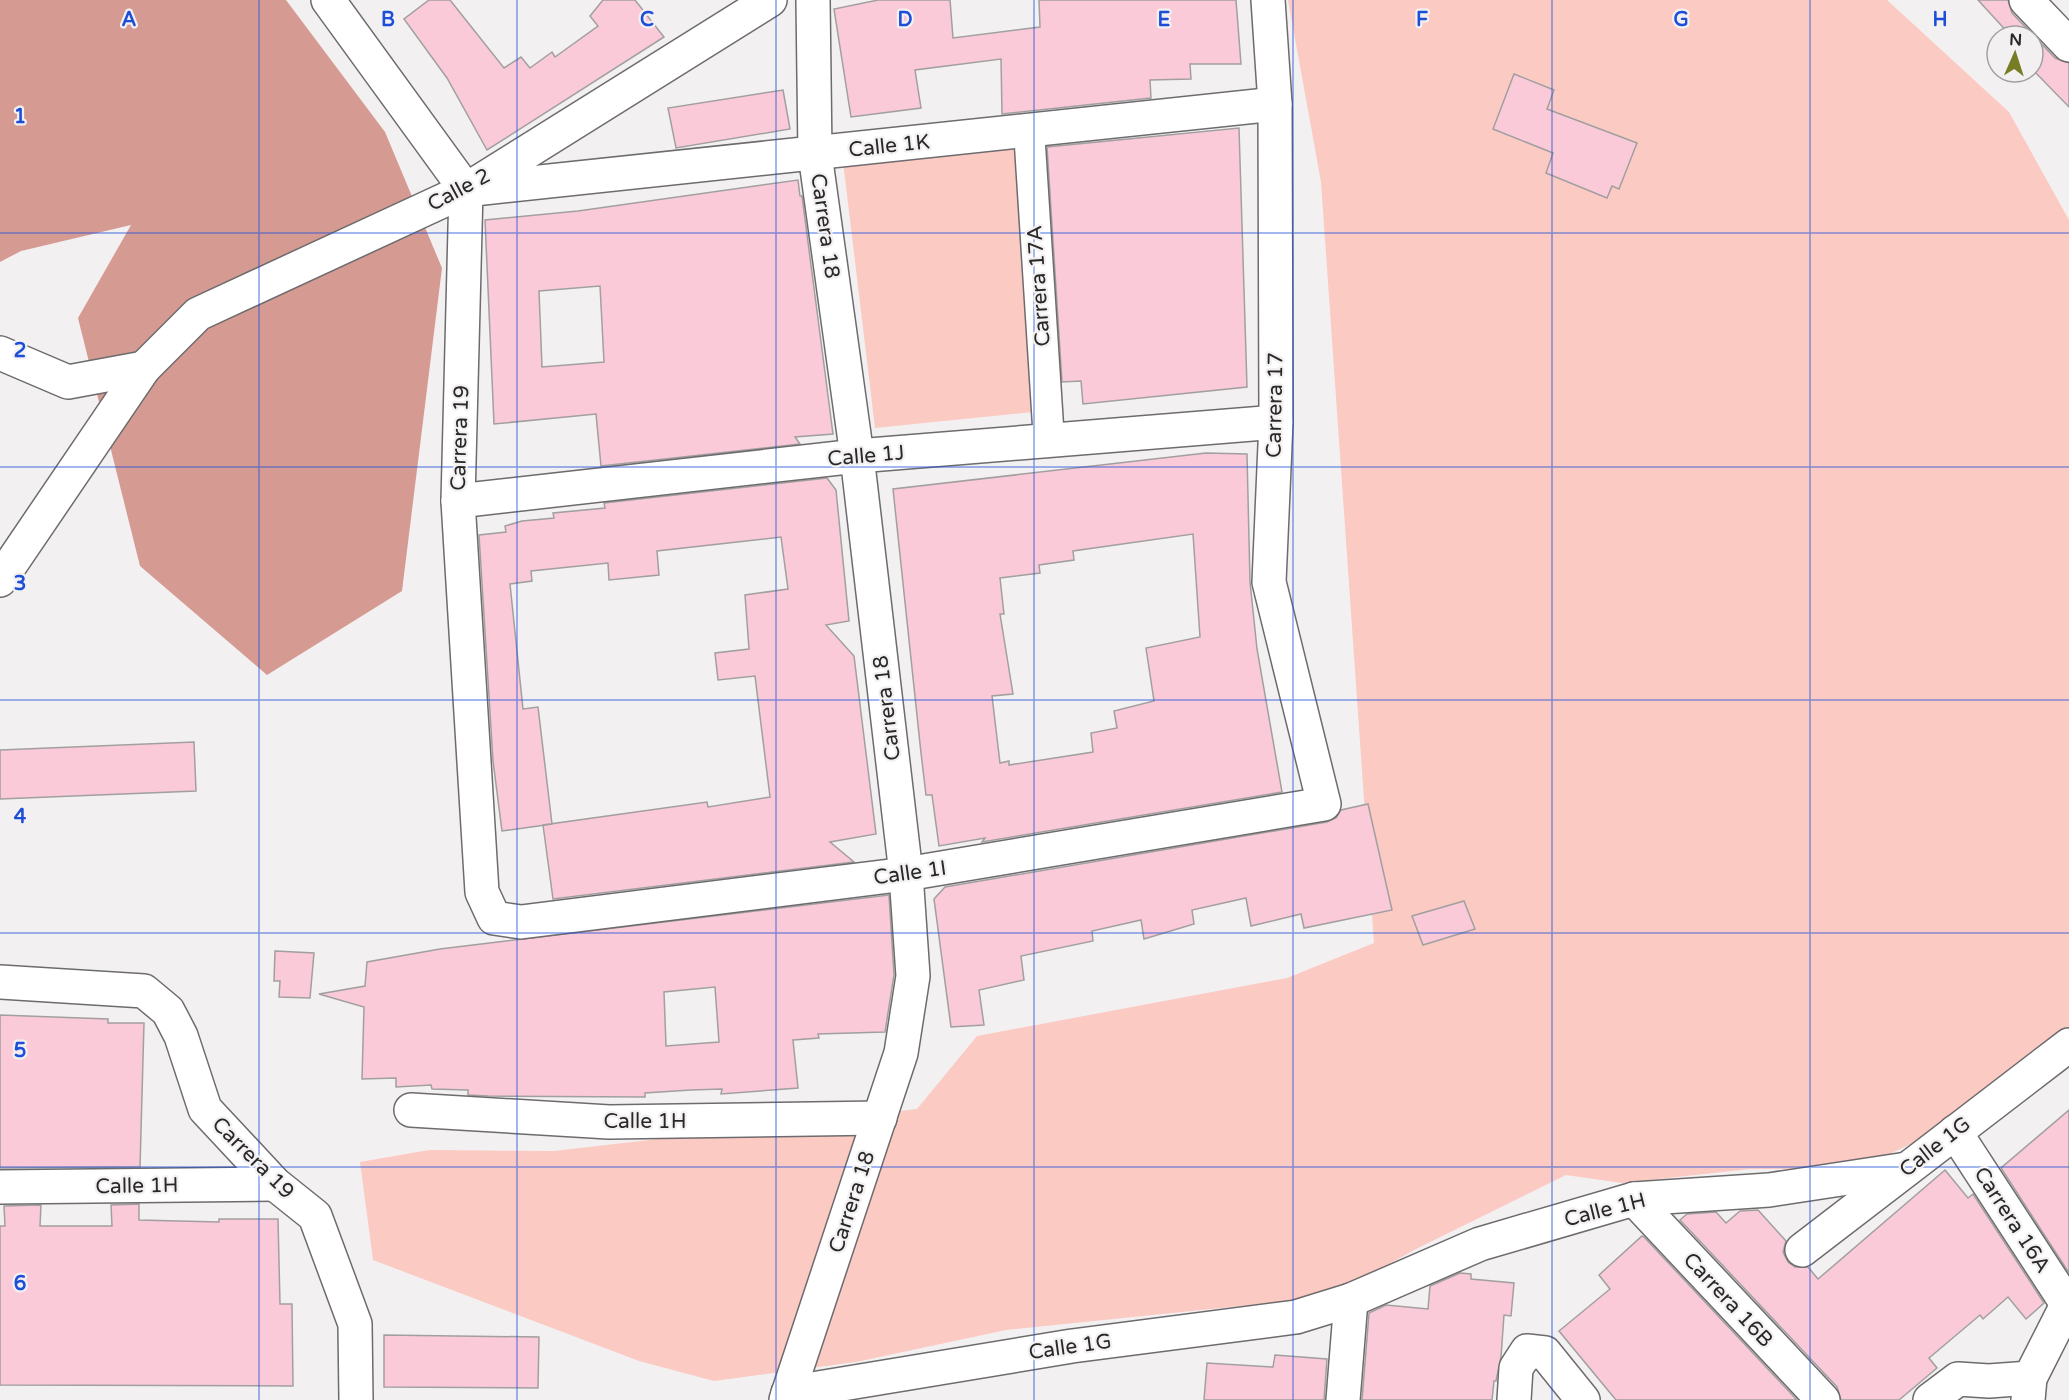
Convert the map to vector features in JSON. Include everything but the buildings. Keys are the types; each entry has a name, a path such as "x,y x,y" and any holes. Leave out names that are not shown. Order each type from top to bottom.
{"street":[{"path":"328,0 466,190"},
{"name":"Calle 2","path":"0,580 144,368 198,314 466,190 770,0"},
{"name":"Carrera 18","path":"787,1396 901,1053 913,976 906,874 857,456 815,154 813,0"},
{"name":"Carrera 17","path":"1268,0 1275,104 1276,422 1269,582 1324,804"},
{"path":"2026,0 2069,45"},
{"name":"Calle 1K","path":"466,190 1275,104"},
{"name":"Carrera 17A","path":"1029,130 1049,441"},
{"name":"Carrera 19","path":"466,190 458,501 482,892 494,918"},
{"path":"0,353 68,382 144,368"},
{"name":"Calle 1J","path":"458,501 857,456 1276,422"},
{"name":"Calle 1I","path":"494,918 521,922 906,874 1324,804"},
{"name":"Carrera 19","path":"0,982 144,991 168,1011 181,1036 205,1109 274,1184 315,1216 355,1324 356,1400"},
{"name":"Calle 1G","path":"1802,1250 2069,1045"},
{"name":"Calle 1H","path":"411,1110 609,1122 880,1118"},
{"name":"Carrera 16A","path":"1955,1132 2068,1304"},
{"name":"Calle 1H","path":"1351,1300 1480,1244 1634,1199 1769,1190 1908,1169"},
{"name":"Calle 1H","path":"0,1187 274,1184"},
{"name":"Carrera 16B","path":"1634,1199 1823,1400"},
{"path":"1343,1400 1351,1300"},
{"name":"Calle 1G","path":"787,1396 1072,1346 1296,1317 1351,1300"},
{"path":"1930,1400 1958,1379 2029,1389 2068,1304"},
{"path":"1514,1400 1516,1368 1527,1351 1545,1353 1582,1400"}],"shaded area":[{"path":"0,0 286,0 385,132 442,268 402,591 267,675 140,566 78,318 131,225 21,251 0,262"},
{"path":"1288,0 1887,0 2009,112 2069,220 2069,1031 1978,1112 1858,1169 1750,1169 1622,1183 1566,1175 1416,1249 1329,1297 1006,1330 856,1362 714,1381 639,1361 373,1260 360,1162 429,1150 554,1151 917,1109 977,1036 1287,978 1374,943 1321,182"},
{"path":"1014,143 1033,412 875,428 842,153"}]}
